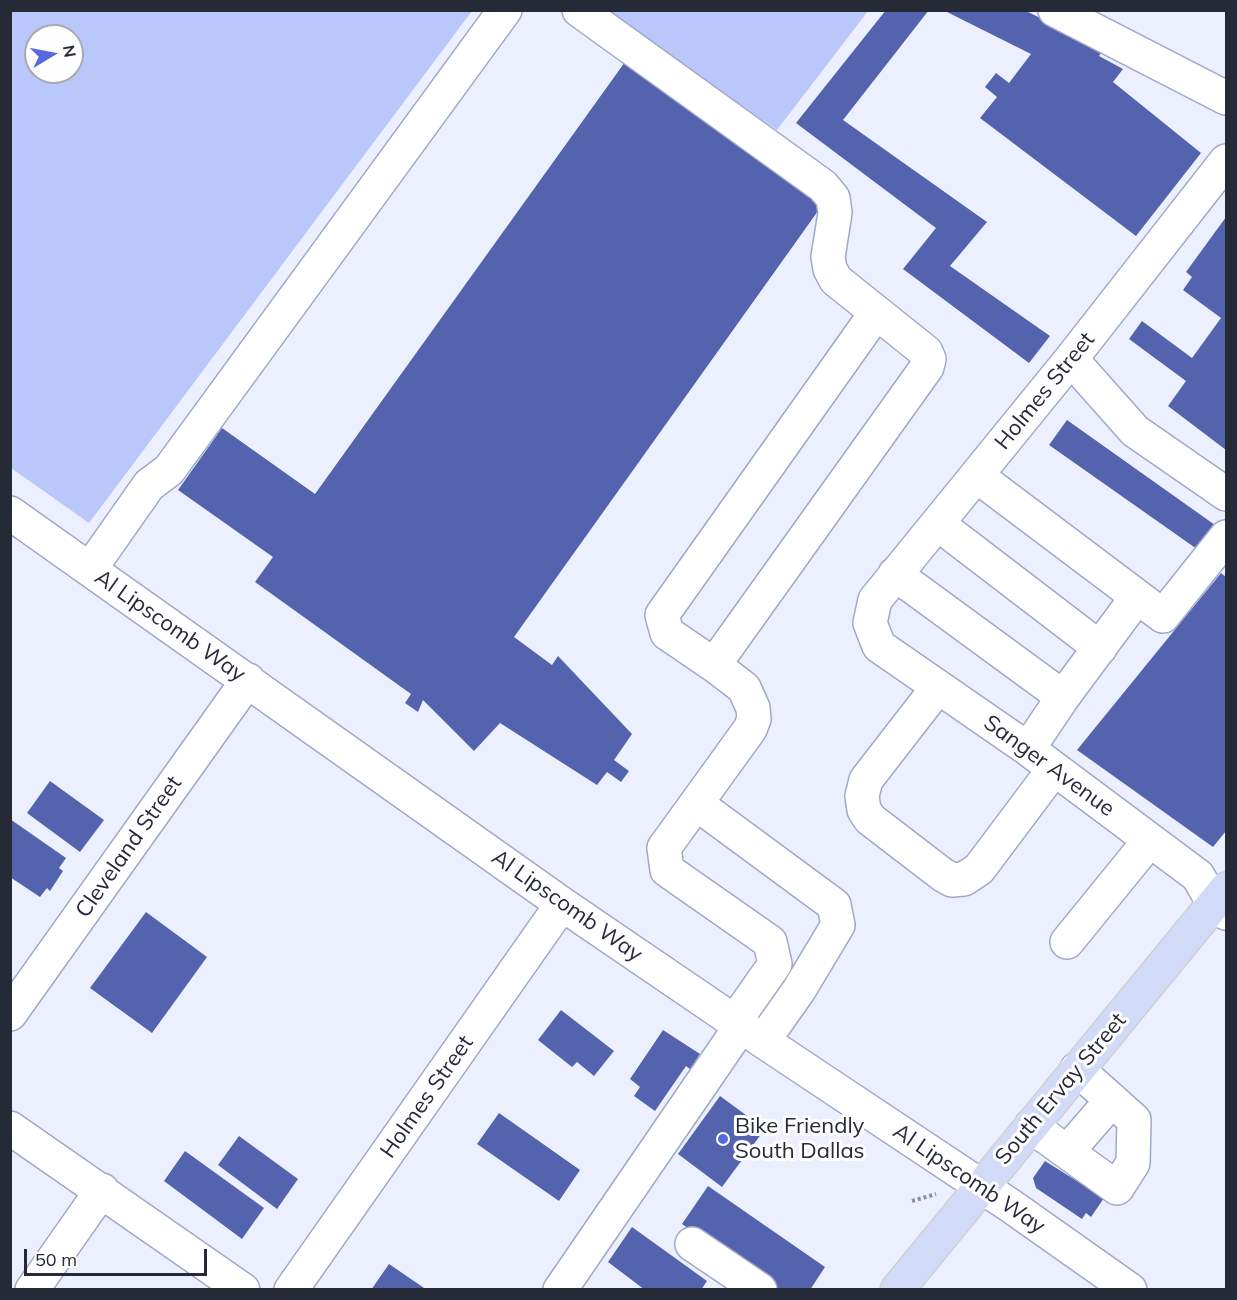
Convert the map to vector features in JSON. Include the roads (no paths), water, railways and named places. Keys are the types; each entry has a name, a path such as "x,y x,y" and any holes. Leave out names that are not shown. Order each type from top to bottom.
{"main road":[{"name":"South Ervay Street","path":"897,1290 1077,1069 1223,902"}],"street":[{"path":"90,569 149,485 169,470 505,10"},
{"path":"579,10 823,186 833,198 835,213 828,257 830,269 836,280 926,352 929,359 927,367 714,665"},
{"path":"1055,10 1227,98"},
{"name":"Holmes Street","path":"870,623 875,600 895,574 977,476 1227,161"},
{"path":"560,1290 746,1029 775,964 770,942 668,870 664,849 750,729 754,719 753,708 744,688 666,633 662,615 876,313"},
{"path":"1071,359 1135,430 1227,494"},
{"path":"977,476 1163,616 1227,537"},
{"name":"Al Lipscomb Way","path":"10,513 562,904 981,1186 1130,1290"},
{"path":"938,524 1100,648"},
{"path":"895,574 1063,697"},
{"path":"1028,749 1063,697 1137,597"},
{"name":"Sanger Avenue","path":"870,623 879,646 1028,749 1198,876 1223,902"},
{"name":"Cleveland Street","path":"10,1014 248,680"},
{"path":"938,687 866,780 862,796 864,810 870,819 943,875 952,880 964,879 979,869 1054,769"},
{"path":"697,804 834,905 838,926 799,990 746,1029"},
{"path":"1067,942 1150,840"},
{"name":"Holmes Street","path":"291,1290 562,904"},
{"path":"1030,1126 1117,1188 1133,1163 1134,1120 1077,1069"},
{"path":"1067,1152 1112,1100"},
{"path":"10,1128 243,1290"},
{"path":"32,1290 102,1190"},
{"path":"692,1244 760,1290"}],"place":[{"name":"Bike Friendly South Dallas","path":"723,1139"}]}
